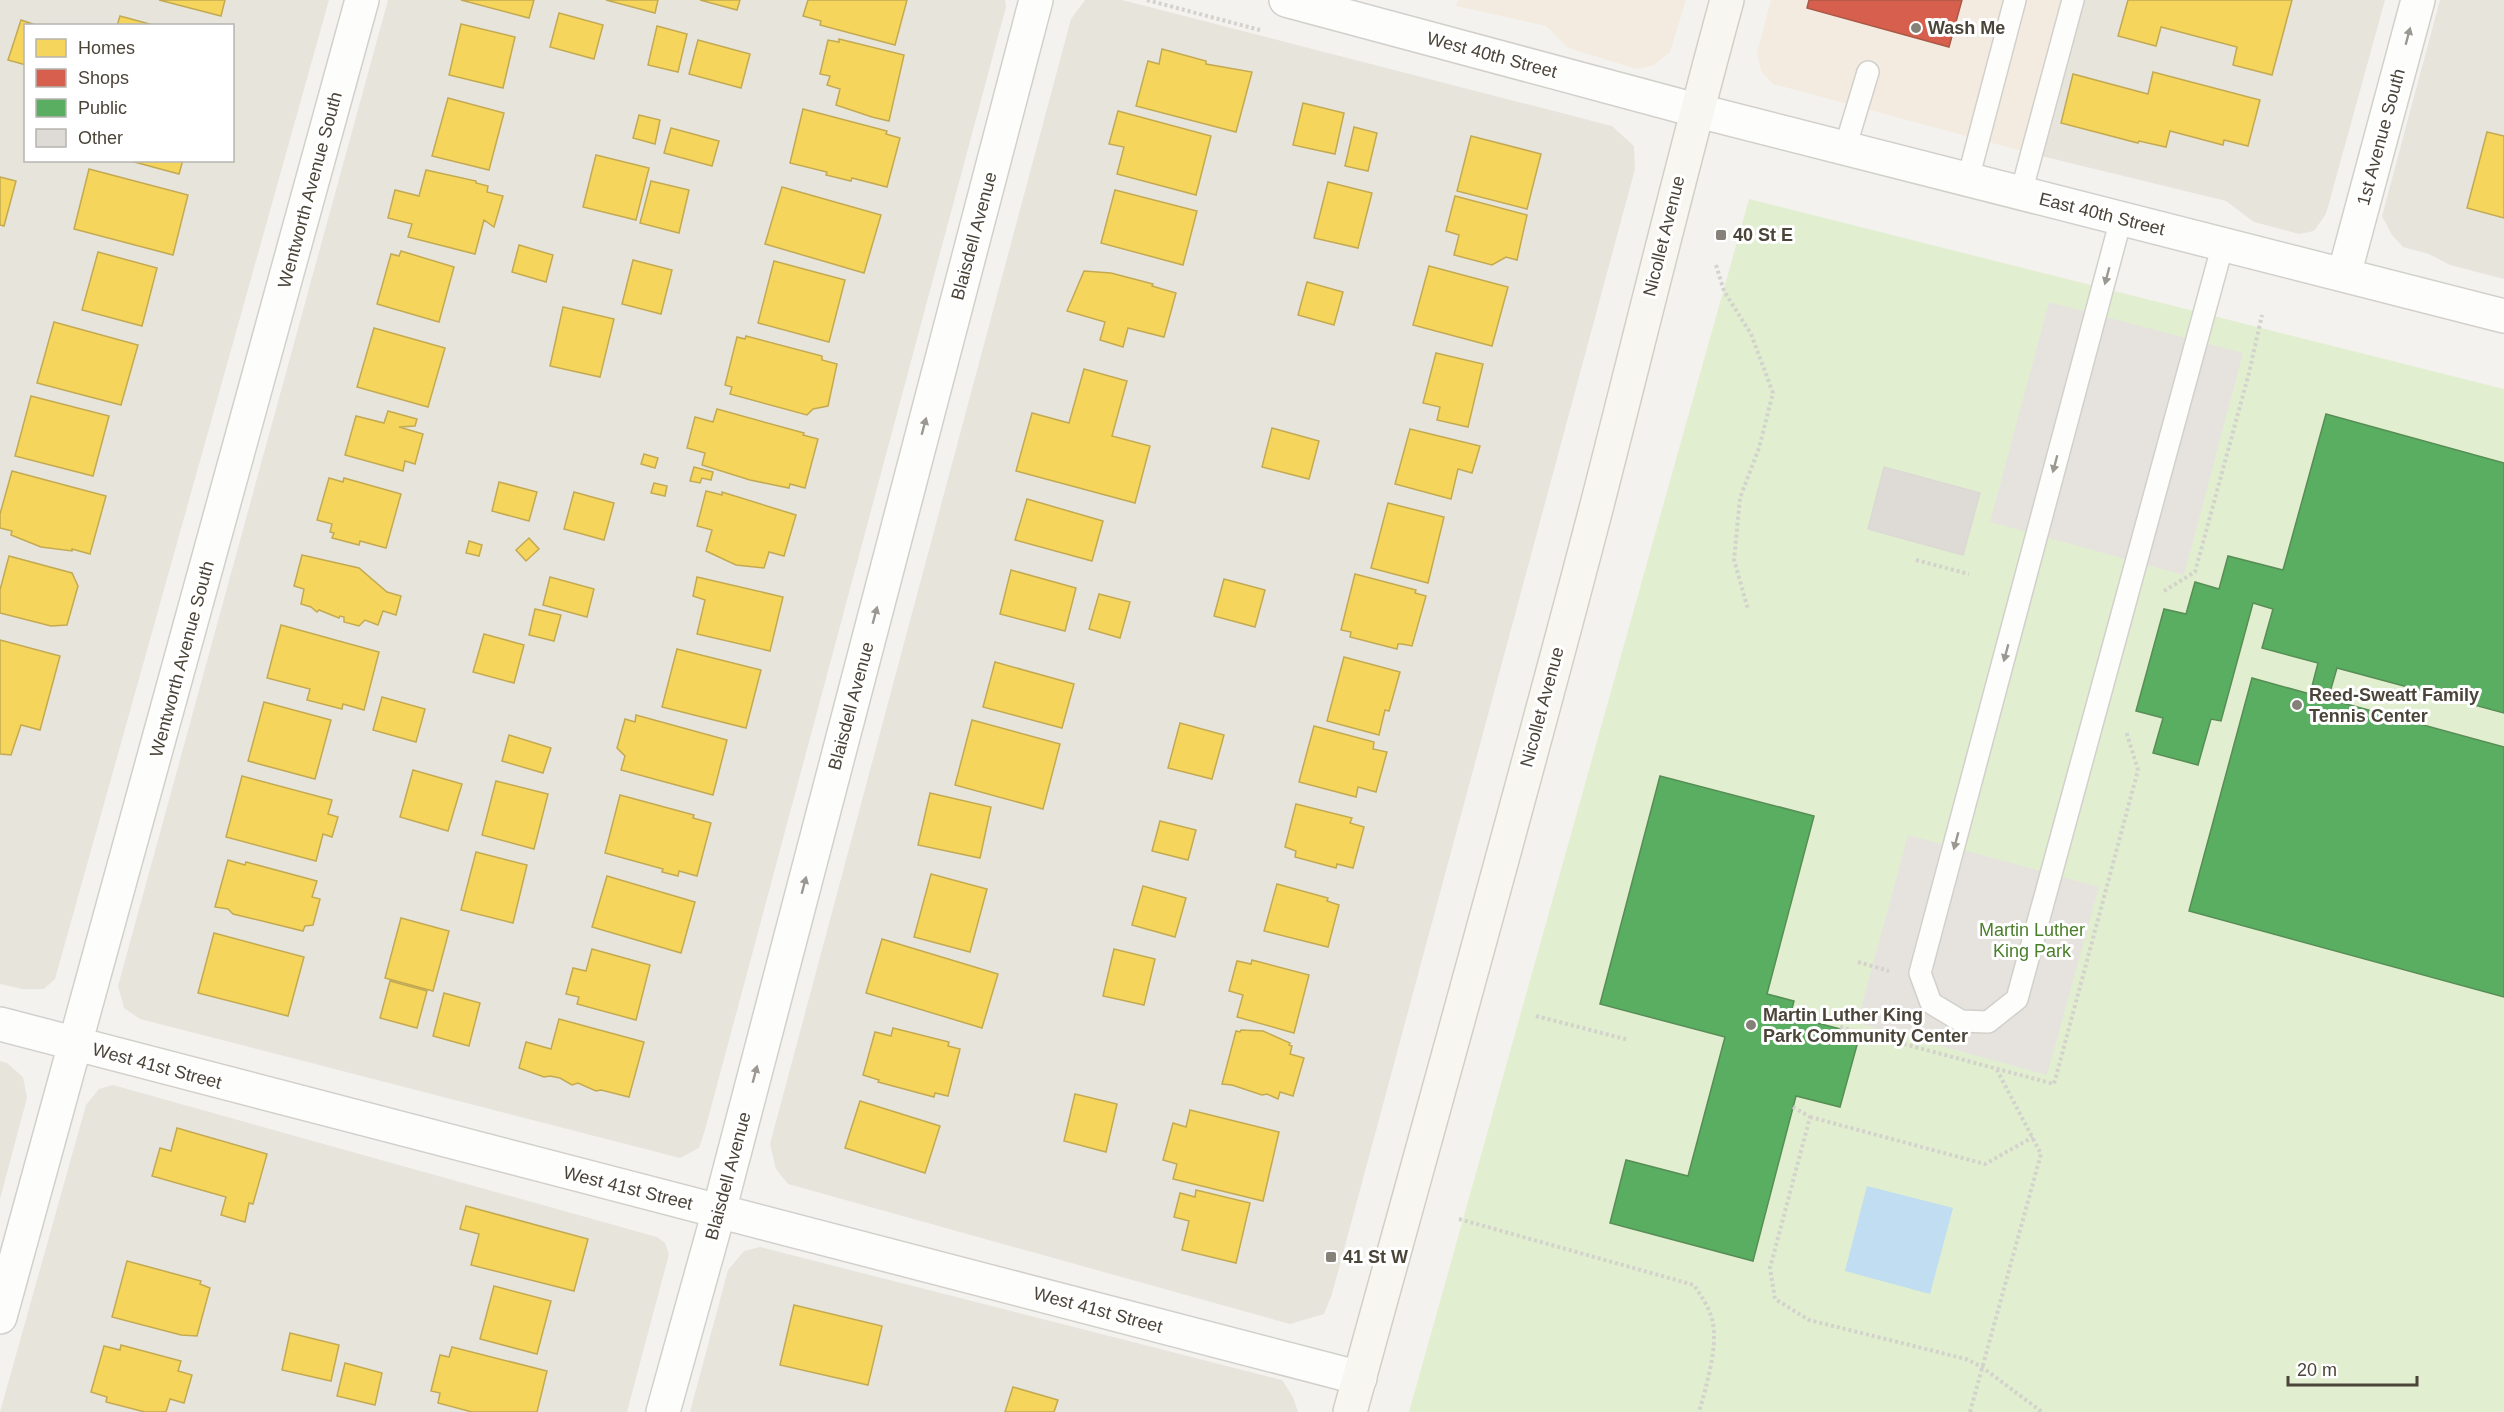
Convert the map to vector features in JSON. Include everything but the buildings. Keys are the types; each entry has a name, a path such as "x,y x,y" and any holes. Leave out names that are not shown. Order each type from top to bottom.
{"main road":[{"name":"Nicollet Avenue","path":"1350,1412 1596,506 1680,172 1699,111 1727,0"}],"street":[{"name":"Wentworth Avenue South","path":"0,1317 362,0"},
{"name":"Blaisdell Avenue","path":"663,1412 719,1211 1036,0"},
{"name":"West 40th Street","path":"1286,0 1699,111"},
{"name":"1st Avenue South","path":"2344,275 2418,0"},
{"name":"East 40th Street","path":"1699,111 2504,316"},
{"name":"West 41st Street","path":"0,1024 1360,1378"}],"lane":[{"path":"1968,179 2015,0"},
{"path":"2021,193 2073,0"},
{"path":"1845,148 1868,72"},
{"path":"2121,219 1920,973 1931,1003 1961,1021 1988,1022 2017,999 2223,244"}],"path":[{"path":"1716,264 1724,291 1751,334 1773,393 1758,448 1740,498 1734,560 1748,609"},
{"path":"2154,597 2195,572 2249,373 2262,315"},
{"path":"1916,560 1970,574"},
{"path":"1840,1027 2054,1084 2138,770 2124,725"},
{"path":"1536,1016 1629,1040"},
{"path":"1970,1412 2041,1154 1997,1070"},
{"path":"1793,1107 1810,1117 1985,1164 2033,1137"},
{"path":"1810,1117 1770,1268 1775,1299 1809,1320 1966,1359 1982,1367 2042,1412"},
{"path":"1459,1219 1694,1285 1712,1320 1708,1378 1699,1412"}],"shaded area":[{"path":"0,0 329,0 55,979 44,989 22,989 0,984"},
{"path":"388,0 1005,0 1006,7 705,1130 699,1148 680,1158 140,1019 124,1008 118,986"},
{"path":"1085,0 1122,0 1612,126 1634,146 1635,169 1332,1294 1324,1314 1290,1324 788,1184 776,1169 770,1144 1071,19"},
{"path":"1458,0 1686,0 1670,52 1654,65 1637,69 1568,48 1546,26 1456,6"},
{"path":"1771,0 2074,0 2033,154 1773,84 1761,71 1757,52"},
{"path":"2074,0 2385,0 2326,214 2314,231 2299,234 2254,222 2226,201 2033,154"},
{"path":"2440,0 2504,0 2504,279 2450,265 2429,254 2403,247 2392,235 2382,216"},
{"path":"2049,302 2243,353 2184,575 1990,522"},
{"path":"1908,835 2099,887 2047,1075 1857,1023"},
{"path":"0,1061 7,1063 23,1077 27,1098 0,1199"},
{"path":"113,1085 657,1237 665,1243 669,1254 627,1412 0,1412 86,1105 99,1089"},
{"path":"760,1247 1282,1380 1293,1397 1298,1412 690,1412 728,1270 744,1251"}],"green space":[{"name":"Martin Luther King Park","path":"1749,199 2504,389 2504,1412 1409,1412"}],"water":[{"path":"1867,1186 1953,1208 1930,1294 1845,1271"}],"place":[{"name":"Wash Me","path":"1916,28"},
{"name":"40 St E","path":"1721,235"},
{"name":"Reed-Sweatt Family Tennis Center","path":"2297,705"},
{"name":"Martin Luther King Park Community Center","path":"1751,1025"},
{"name":"41 St W","path":"1331,1257"}]}
